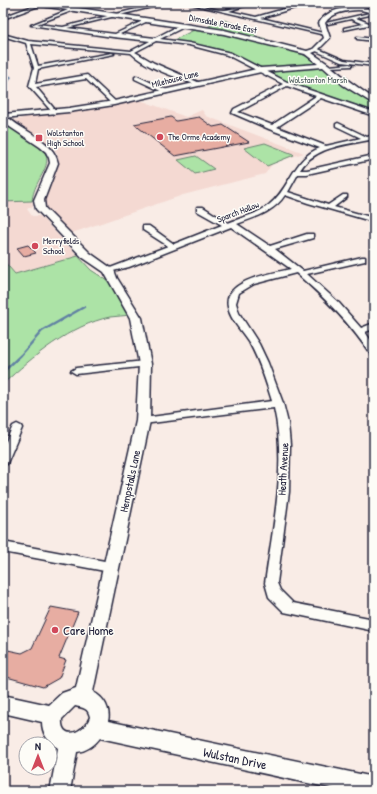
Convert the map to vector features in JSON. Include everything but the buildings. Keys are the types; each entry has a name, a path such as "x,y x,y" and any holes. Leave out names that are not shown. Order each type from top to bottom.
{"main road":[{"name":"Dimsdale Parade East","path":"35,3 238,35 307,53 328,66 346,83 374,102"},
{"path":"346,3 360,9 374,12"},
{"path":"307,53 316,49 327,38 322,23 323,20 334,13 360,9"},
{"name":"Milehouse Lane","path":"6,120 30,114 114,103 261,70 328,66"}],"street":[{"path":"112,3 121,5"},
{"path":"154,3 159,4"},
{"path":"60,29 166,3"},
{"path":"188,3 325,34"},
{"path":"223,11 252,3"},
{"path":"256,19 309,3"},
{"path":"3,18 46,4"},
{"path":"360,9 374,6"},
{"path":"73,9 33,25 209,48 242,60 287,84 374,114"},
{"path":"328,23 374,12"},
{"path":"334,13 369,24"},
{"path":"113,36 148,20"},
{"path":"346,29 374,24"},
{"path":"3,35 28,42 132,52 152,40 182,26"},
{"path":"359,38 371,40"},
{"path":"365,44 371,40"},
{"path":"28,42 36,68 32,86"},
{"path":"316,49 343,61 374,65"},
{"path":"36,68 116,53 118,51"},
{"path":"132,52 134,55 198,84"},
{"path":"328,66 364,64"},
{"path":"32,86 88,77 114,103"},
{"path":"137,78 167,92"},
{"path":"287,84 236,110 236,114 327,148"},
{"path":"32,86 54,112"},
{"path":"271,128 320,96"},
{"path":"6,120 43,145 50,151 53,158 54,163 39,200 41,209 86,255 109,270"},
{"path":"338,125 370,138"},
{"name":"Sparch Hollow","path":"109,270 174,247 284,202 285,193 297,172 305,160 312,154 327,148 370,138"},
{"path":"297,172 306,172 374,157"},
{"path":"285,193 310,202 374,220"},
{"path":"328,207 345,196"},
{"path":"284,202 310,202"},
{"path":"200,209 271,248 300,272 360,331 374,353"},
{"path":"146,228 174,247"},
{"path":"271,248 310,236"},
{"path":"300,272 362,259"},
{"name":"Hempstalls Lane","path":"83,697 110,567 127,501 143,421 145,364 136,318 112,278 109,270"},
{"name":"Heath Avenue","path":"300,272 250,282 239,288 232,297 231,304 232,310 260,353 278,404 285,438 281,508 271,583 274,593 289,608 374,626"},
{"path":"360,331 374,326"},
{"path":"76,371 145,364"},
{"path":"143,421 278,404"},
{"path":"3,461 17,428"},
{"path":"3,547 110,567"},
{"path":"75,697 83,697 93,702 98,708 100,720 97,728 90,736 84,740 69,742 61,739 54,731 52,724 53,715 59,705 66,700 75,697"},
{"path":"3,704 53,715"},
{"name":"Wulstan Drive","path":"97,728 250,762 374,787"},
{"path":"60,791 69,742"}],"shaded area":[{"name":"The Orme Academy","path":"138,100 186,117 202,110 206,116 304,153 273,163 265,174 183,195 72,233 59,225 39,203 59,163 57,153 51,145 12,121 27,117 95,109"},
{"name":"Merryfields School","path":"32,201 33,206 27,209 32,216 40,216 78,256 15,274 3,260 3,202"}],"green space":[{"path":"224,20 249,29 256,36 266,39 262,40 204,28"},
{"path":"196,29 288,49 316,62 313,64 262,68 217,49 172,41"},
{"name":"Wolstanton Marsh","path":"321,67 374,104 374,112 289,83 269,72"},
{"path":"3,125 13,128 28,137 39,145 45,153 47,160 34,191 32,201 3,202"},
{"path":"265,143 294,155 267,166 244,148"},
{"path":"196,156 214,169 195,174 178,160"},
{"path":"78,256 91,270 108,281 131,315 110,317 81,327 39,353 3,384 3,260 15,274"}],"waterway":[{"path":"3,48 5,53 3,57 5,59 8,75 11,77 3,90"},
{"path":"3,372 21,355 42,331 84,307"}],"place":[{"name":"The Orme Academy","path":"160,137"},
{"name":"Wolstanton High School","path":"39,138"},
{"name":"Merryfields School","path":"35,246"},
{"name":"Care Home","path":"55,630"}]}
